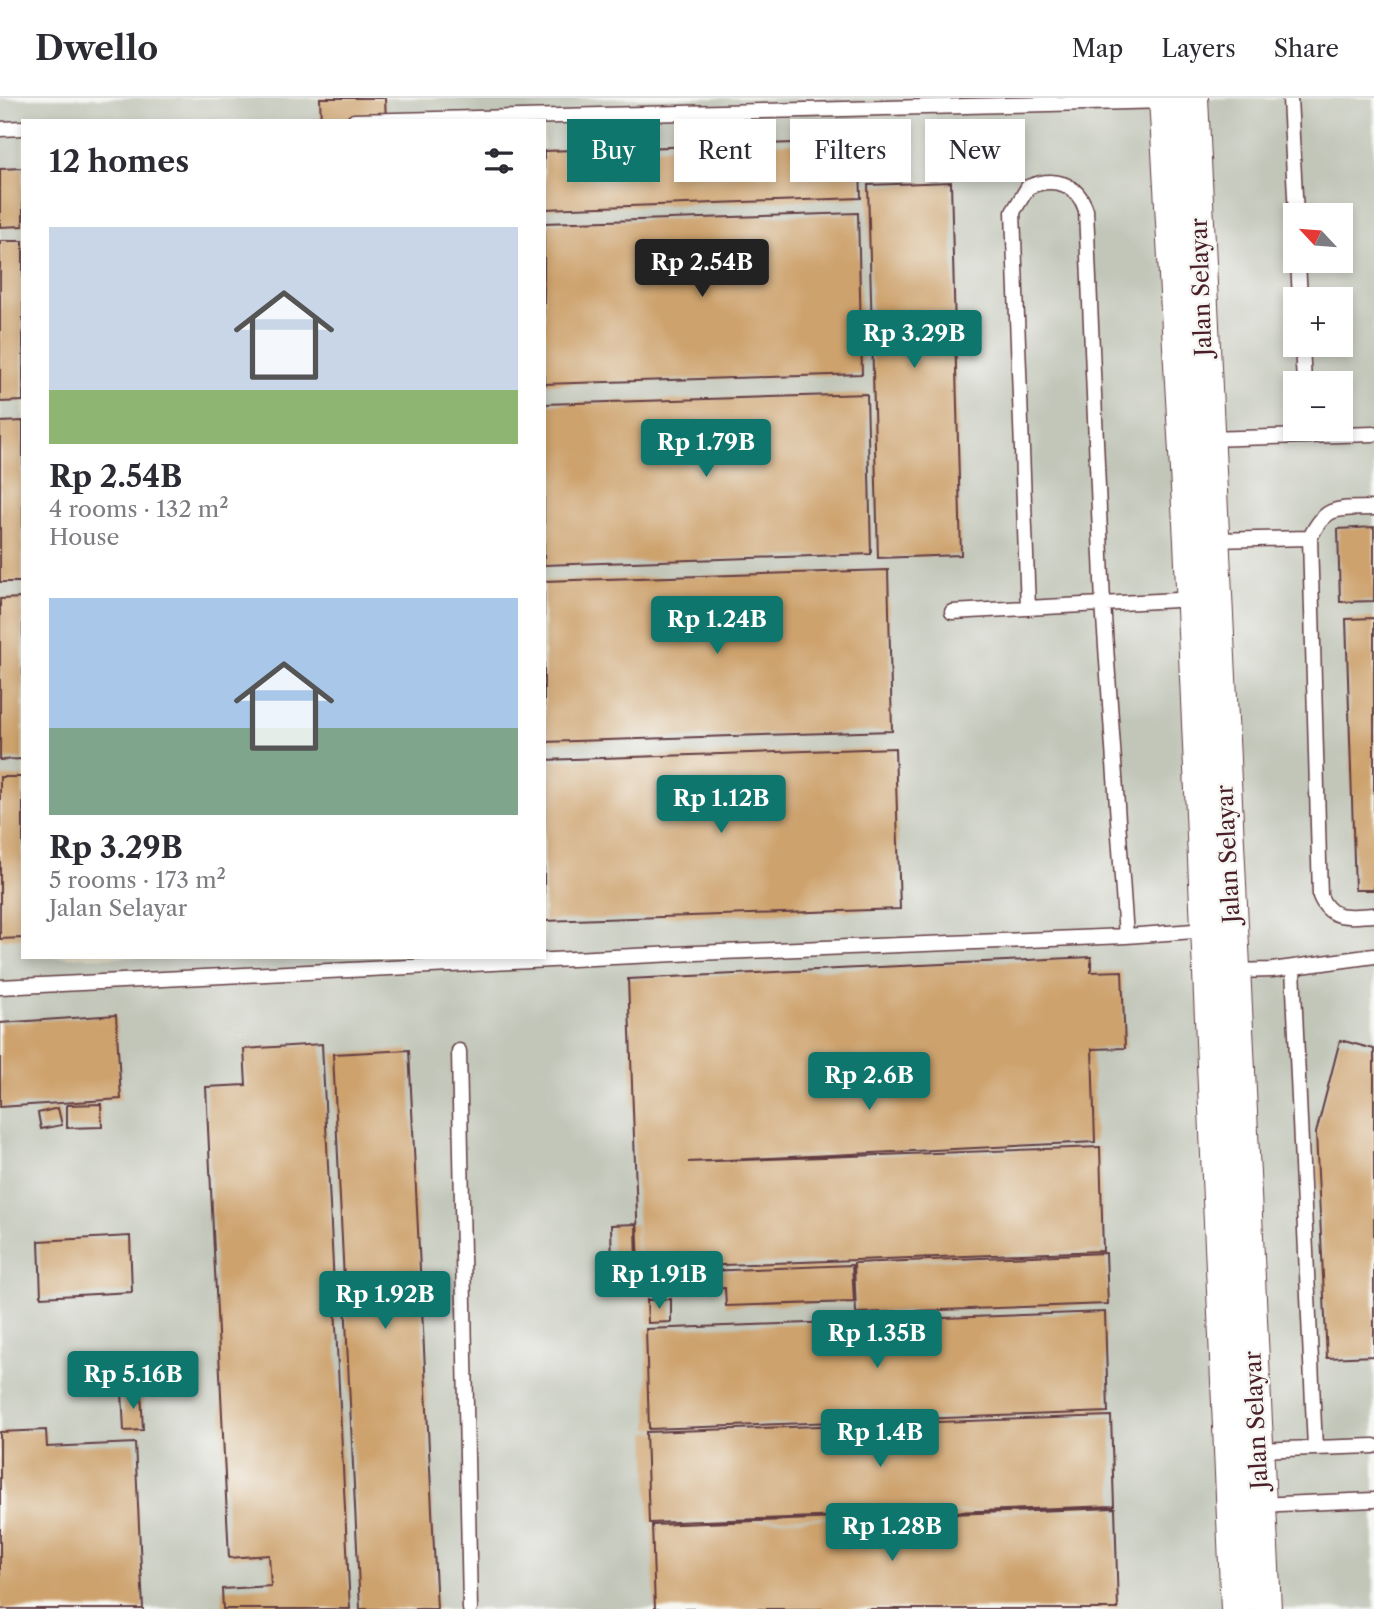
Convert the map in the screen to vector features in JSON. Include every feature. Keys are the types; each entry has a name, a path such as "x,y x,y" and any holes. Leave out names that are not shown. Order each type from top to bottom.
{"street":[{"name":"Jalan Selayar","path":"1179,99 1244,1450 1246,1506 1236,1609"},
{"name":"Jalan Selayar","path":"1246,1506 1266,1609"}],"lane":[{"path":"1290,98 1295,203"},
{"path":"429,119 1179,99"},
{"path":"0,129 21,128"},
{"path":"1028,608 1012,233 1013,212 1020,198 1028,187 1038,183 1069,185 1082,195 1086,209 1103,603 1126,936"},
{"path":"1196,439 1283,434"},
{"path":"1353,434 1374,434"},
{"path":"1374,508 1333,509 1323,514 1310,538 1320,896 1329,911 1337,916 1374,915"},
{"path":"1201,540 1310,538"},
{"path":"952,612 1203,599"},
{"path":"0,987 668,954 1126,936 1219,929"},
{"path":"1221,972 1293,968 1374,956"},
{"path":"1293,968 1315,1448"},
{"path":"459,1051 470,1609"},
{"path":"1244,1450 1374,1446"},
{"path":"1246,1506 1374,1500"}],"shaded area":[{"path":"0,98 1374,98 1374,1609 0,1609"}],"building":[{"path":"320,98 385,98 386,119 321,119"},
{"path":"790,143 790,182 860,182 861,198 546,209 546,151 567,150 567,182 660,182 660,147 674,147 674,182 776,182 776,144"},
{"path":"21,168 21,226 0,227 0,169"},
{"path":"951,182 961,555 878,558 868,185"},
{"path":"858,213 862,374 546,384 546,223"},
{"path":"0,241 21,241 21,401 0,402"},
{"path":"867,394 871,554 546,565 546,404"},
{"path":"21,421 21,582 0,582 0,422"},
{"path":"1374,527 1374,601 1340,602 1338,529"},
{"path":"888,570 892,731 546,742 546,581"},
{"path":"21,598 21,759 0,760 0,599"},
{"path":"1374,618 1374,890 1355,890 1346,619"},
{"path":"895,748 900,909 546,921 546,760"},
{"path":"0,777 21,777 21,938 0,939"},
{"path":"1091,957 1091,972 1122,971 1125,1048 1092,1049 1095,1142 688,1162 1100,1147 1103,1251 639,1268 628,979"},
{"path":"116,1015 121,1099 0,1107 0,1023"},
{"path":"1340,1040 1374,1049 1374,1356 1327,1358 1316,1133"},
{"path":"322,1044 350,1609 223,1609 222,1589 271,1586 269,1555 229,1558 206,1087 246,1085 244,1049"},
{"path":"409,1050 437,1609 360,1609 333,1054"},
{"path":"101,1104 102,1127 67,1128 67,1105"},
{"path":"58,1108 62,1125 41,1129 38,1113"},
{"path":"636,1224 637,1266 612,1267 611,1225"},
{"path":"130,1236 132,1292 41,1297 39,1241"},
{"path":"1106,1253 1108,1304 856,1313 854,1263"},
{"path":"852,1265 854,1302 726,1306 725,1288 686,1290 685,1272"},
{"path":"671,1299 671,1322 648,1323 647,1300"},
{"path":"1105,1312 1108,1412 649,1429 646,1329"},
{"path":"141,1390 143,1430 124,1431 122,1391"},
{"path":"1111,1416 1114,1506 649,1523 646,1432"},
{"path":"46,1430 47,1447 135,1443 143,1609 0,1609 0,1432"},
{"path":"1115,1508 1118,1609 655,1609 652,1525"}]}
